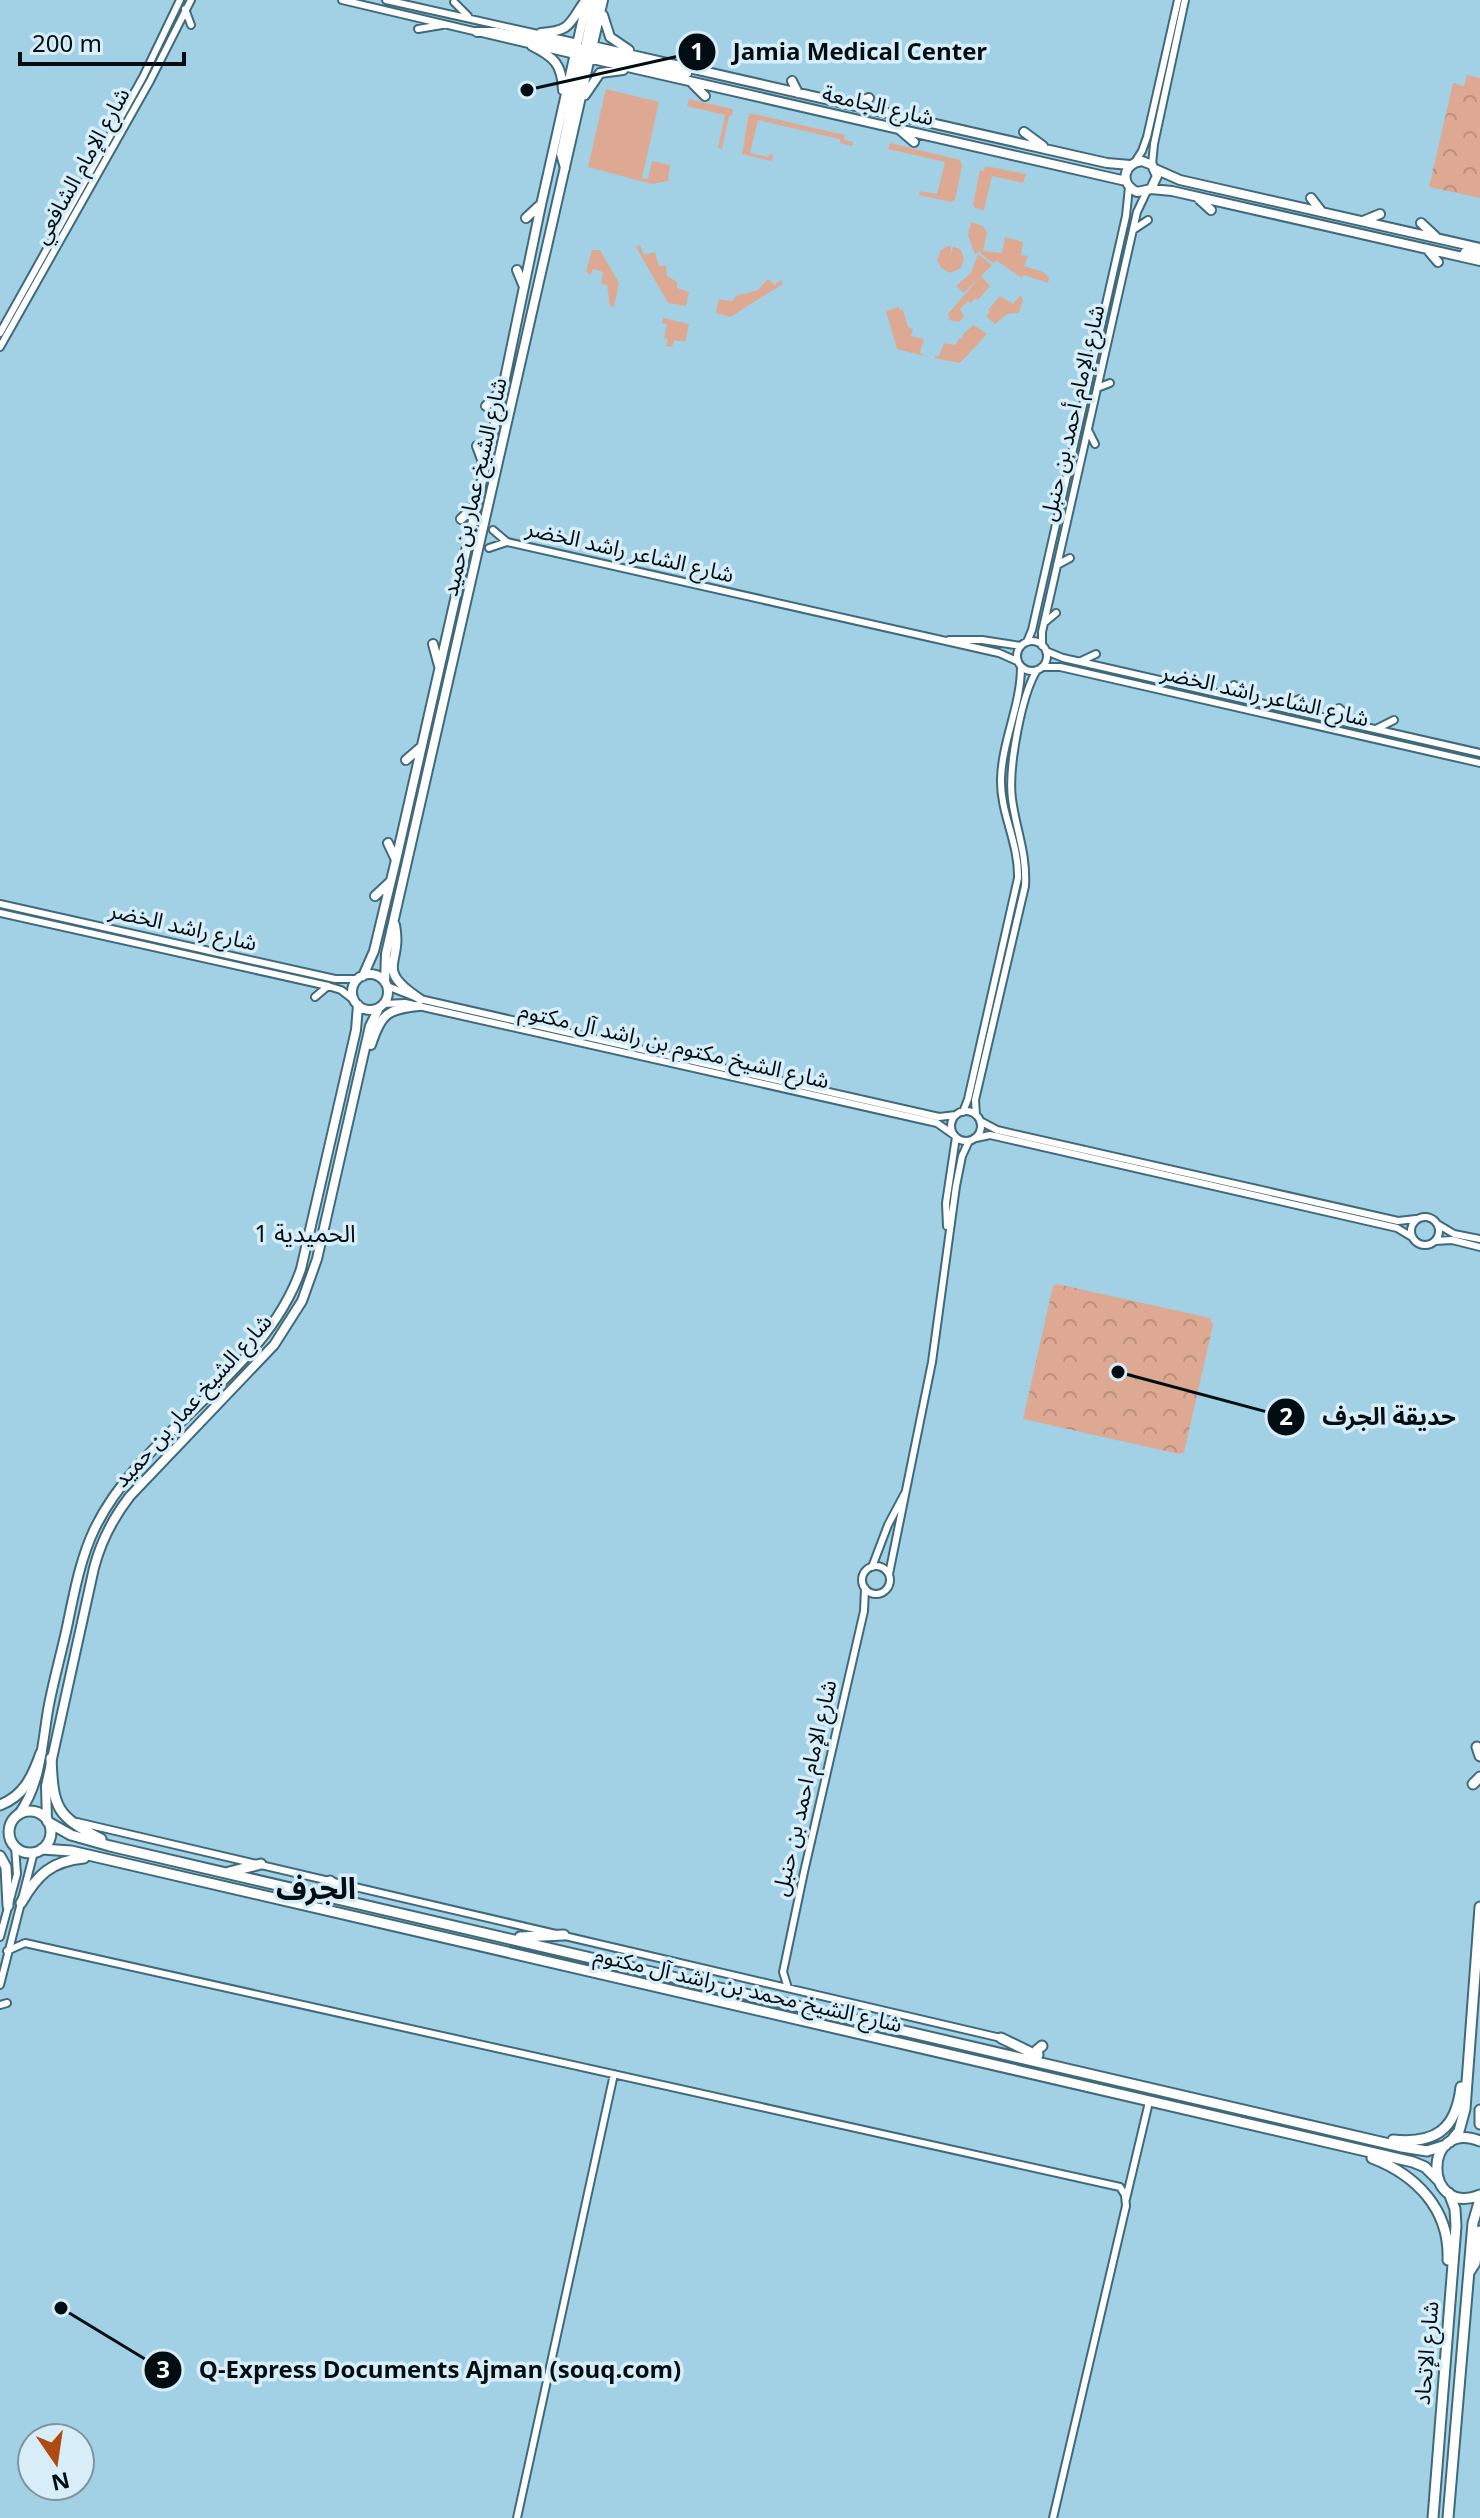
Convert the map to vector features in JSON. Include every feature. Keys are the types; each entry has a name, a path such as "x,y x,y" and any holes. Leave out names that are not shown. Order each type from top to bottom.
{"highway":[{"path":"1,1804 14,1798 46,1756"},
{"path":"46,1756 54,1797 66,1817 75,1826 110,1846"},
{"path":"0,1837 24,1852 38,1850 50,1837 48,1822 35,1812 3,1817"},
{"path":"13,1844 9,1828 17,1815"},
{"name":"شارع الشيخ محمد بن راشد آل مكتوم","path":"48,1822 71,1835 110,1846 1367,2139 1423,2151 1467,2137 1480,2141"},
{"name":"شارع الشيخ محمد بن راشد آل مكتوم","path":"38,1850 64,1850 96,1857 1420,2164 1449,2193"},
{"path":"0,1856 6,1867 8,1906"},
{"path":"21,1903 36,1879 48,1868 71,1859 96,1857"},
{"path":"227,1873 261,1864"},
{"path":"330,1881 353,1901"},
{"path":"1439,2181 1437,2158 1463,2120 1480,1907"},
{"path":"511,1939 564,1935"},
{"path":"1001,2038 1021,2049 1040,2051 1085,2066 1090,2074"},
{"path":"1367,2139 1408,2141 1438,2134 1456,2112 1463,2076 1470,2061"},
{"path":"1480,2110 1480,2124"},
{"path":"1347,2147 1400,2170 1432,2201 1442,2221 1448,2243 1447,2267 1453,2276"},
{"path":"1449,2193 1466,2198 1480,2197"},
{"name":"شارع الإتحاد","path":"1433,2518 1456,2220 1449,2193"},
{"name":"شارع الإتحاد","path":"1448,2518 1473,2223 1480,2197"},
{"path":"1468,2274 1475,2263 1480,2231"}],"main road":[{"path":"541,33 557,32 567,27 586,0"},
{"name":"شارع الشيخ عمار بن حميد","path":"386,984 385,960 478,577 581,102 586,0"},
{"path":"600,2 610,37 640,55"},
{"name":"شارع الشيخ عمار بن حميد","path":"361,977 374,951 391,882 503,388 564,100 600,2"},
{"path":"477,32 491,31 695,74 711,73"},
{"path":"532,46 551,55 559,64 563,75 564,100"},
{"path":"566,168 561,154 584,51"},
{"name":"شارع الجامعة","path":"584,51 640,55 1113,164 1132,163"},
{"name":"شارع الجامعة","path":"584,51 692,83 1036,159 1127,184"},
{"path":"581,102 600,73 613,69 644,71"},
{"path":"792,81 798,93"},
{"path":"692,83 705,96"},
{"path":"849,104 869,98"},
{"path":"754,106 767,99"},
{"path":"845,126 853,119"},
{"path":"900,129 914,142"},
{"path":"1024,132 1047,149"},
{"path":"1020,166 1036,159"},
{"path":"1480,251 1436,238 1173,178 1145,161 1132,163 1126,171 1127,184 1137,192 1149,190 1195,196 1480,261"},
{"path":"1149,190 1157,176 1153,166"},
{"path":"1195,196 1211,210"},
{"path":"1311,198 1322,212"},
{"path":"526,218 541,205"},
{"path":"1363,221 1380,214"},
{"path":"1421,223 1436,238"},
{"path":"1310,232 1325,226"},
{"path":"1426,249 1438,262"},
{"path":"1462,257 1466,251 1480,251"},
{"path":"517,270 524,287"},
{"path":"486,406 503,388"},
{"path":"477,446 485,468"},
{"path":"461,519 476,505"},
{"path":"433,644 439,669"},
{"path":"406,760 422,746"},
{"path":"433,753 441,761"},
{"path":"415,832 426,824"},
{"path":"388,843 396,860"},
{"path":"375,896 391,882"},
{"path":"394,921 397,934 393,974 420,1003"},
{"path":"375,975 386,984 388,996 381,1006 368,1010 356,1002 353,989 361,977 375,975"},
{"name":"شارع الشيخ عمار بن حميد","path":"48,1822 45,1793 48,1711 81,1564 99,1518 127,1480 266,1333 292,1292 301,1269 356,1030 356,1002"},
{"path":"363,1064 382,1018 396,1009 420,1003"},
{"name":"شارع الشيخ عمار بن حميد","path":"17,1815 34,1789 46,1756 94,1568 111,1525 138,1487 274,1345 308,1288 370,1026 381,1006"}],"street":[{"name":"شارع الإمام الشافعي","path":"0,333 143,77 180,0"},
{"name":"شارع الإمام الشافعي","path":"0,347 143,94 191,0"},
{"name":"شارع الجامعة","path":"342,0 532,46 584,51"},
{"name":"شارع الجامعة","path":"388,0 541,33 584,51"},
{"path":"1132,163 1147,137 1178,0"},
{"path":"1153,166 1154,144 1185,0"},
{"path":"454,2 468,16"},
{"path":"185,9 191,25"},
{"path":"418,29 447,24"},
{"name":"شارع الإمام أحمد بن حنبل","path":"1024,644 1035,616 1126,216 1127,184"},
{"name":"شارع الإمام أحمد بن حنبل","path":"1044,649 1044,623 1133,230 1140,205 1149,190"},
{"path":"1133,230 1148,220"},
{"path":"1125,265 1134,273"},
{"path":"1097,388 1110,383"},
{"path":"1088,430 1095,444"},
{"name":"شارع الشاعر راشد الخضر","path":"493,530 507,542 999,653 1019,664"},
{"name":"شارع الشاعر راشد الخضر","path":"489,548 507,542"},
{"path":"1057,565 1070,558"},
{"path":"1044,623 1056,613"},
{"name":"شارع الشاعر راشد الخضر","path":"933,639 1024,644"},
{"path":"864,1611 889,1585 932,1362 959,1167 972,1139 981,1128 975,1100 1025,886 1024,850 1013,808 1011,774 1029,685 1046,658 1044,649 1035,642 1024,644 1019,664 1001,782 1017,855 1018,878 974,1072 959,1114 951,1124 955,1136 946,1203 948,1230"},
{"name":"شارع الشاعر راشد الخضر","path":"1044,649 1079,661 1480,753"},
{"path":"1079,661 1096,654"},
{"path":"1019,664 1026,670 1039,669"},
{"name":"شارع الشاعر راشد الخضر","path":"1039,669 1060,667 1480,763"},
{"path":"1234,685 1253,701"},
{"path":"1278,706 1300,699"},
{"path":"1339,708 1356,724"},
{"path":"1376,729 1394,720"},
{"name":"شارع راشد الخضر","path":"0,904 335,979 361,977"},
{"name":"شارع راشد الخضر","path":"0,913 328,986 341,990 356,1002"},
{"name":"شارع الشيخ مكتوم بن راشد آل مكتوم","path":"386,984 420,1003 937,1123 955,1136"},
{"path":"315,997 328,986"},
{"name":"شارع الشيخ مكتوم بن راشد آل مكتوم","path":"381,1006 400,1002 420,1003 939,1117 959,1114"},
{"path":"959,1114 978,1118 997,1130 1398,1221 1427,1216 1454,1234 1480,1239"},
{"path":"955,1136 972,1139 990,1135 1397,1228 1423,1245 1452,1240 1480,1247"},
{"path":"1412,1237 1412,1225 1416,1219"},
{"path":"1435,1241 1440,1231 1438,1223"},
{"path":"881,1593 872,1593 865,1588 863,1576 872,1568 888,1525 907,1490"},
{"path":"872,1568 881,1568 889,1574"},
{"name":"شارع الإمام احمد بن حنبل","path":"783,1972 864,1611 865,1588"},
{"path":"66,1817 1001,2038"},
{"path":"0,1937 17,1874 13,1844"},
{"path":"0,1985 13,1927 38,1850"},
{"path":"13,1927 25,1943"},
{"path":"7,1951 25,1943 1116,2186 1123,2191 1126,2199"},
{"path":"771,1984 783,1972 788,1988"},
{"path":"517,2518 614,2074"},
{"path":"1053,2518 1149,2102"},
{"path":"1044,2180 1045,2170"}],"green space":[{"path":"1467,75 1480,78 1480,198 1429,187 1453,83 1464,86"},
{"path":"606,89 659,102 642,178 648,179 652,161 670,165 668,181 652,184 588,167"},
{"path":"689,99 733,109 722,149 718,148 725,115 687,106"},
{"path":"749,113 845,135 844,140 853,142 852,146 840,143 840,139 758,120 750,153 768,157 773,155 772,161 742,154"},
{"path":"890,143 960,160 962,166 955,200 951,202 919,195 920,191 937,194 945,162 888,149"},
{"path":"985,166 1026,174 1023,183 992,176 984,210 975,208 973,204 980,170 984,171"},
{"path":"971,222 983,226 987,233 983,251 1002,253 1005,237 1023,242 1021,255 1028,256 1024,266 1043,272 1049,277 1048,283 1024,275 1022,278 997,261 993,263 981,251 975,254 968,235"},
{"path":"640,245 644,255 655,252 659,266 666,266 667,276 677,282 677,288 689,292 686,306 668,303 636,247"},
{"path":"951,246 950,256 953,246 961,250 964,259 961,268 950,273 941,268 937,260 941,250"},
{"path":"592,250 600,250 619,283 614,307 610,306 607,285 601,284 603,272 593,269 591,275 586,272"},
{"path":"978,254 992,265 964,293 956,286 971,273"},
{"path":"981,276 990,286 978,300 968,301 960,309 964,316 959,322 949,320 950,316 947,315"},
{"path":"768,279 775,285 781,280 783,284 730,317 716,313 719,299 732,301 736,296 758,290"},
{"path":"1000,296 1013,304 1020,296 1023,298 1019,313 1007,314 995,324 986,316"},
{"path":"899,307 903,310 908,327 913,329 911,336 924,339 920,352 924,356 897,349 886,311"},
{"path":"663,318 689,324 685,342 674,340 672,347 666,346 667,324 662,323"},
{"path":"974,325 987,334 960,363 934,358 939,356 944,343 956,345 959,338 962,339 963,334"},
{"path":"1057,1284 1210,1318 1213,1325 1184,1452 1179,1454 1023,1419 1053,1286"}],"place":[{"name":"Jamia Medical Center","path":"527,90"},
{"name":"حديقة الجرف","path":"1118,1372"},
{"name":"Q-Express Documents Ajman (souq.com)","path":"61,2308"}],"district":[{"name":"الحميدية 1","path":"305,1234"},
{"name":"الجرف","path":"316,1889"}]}
